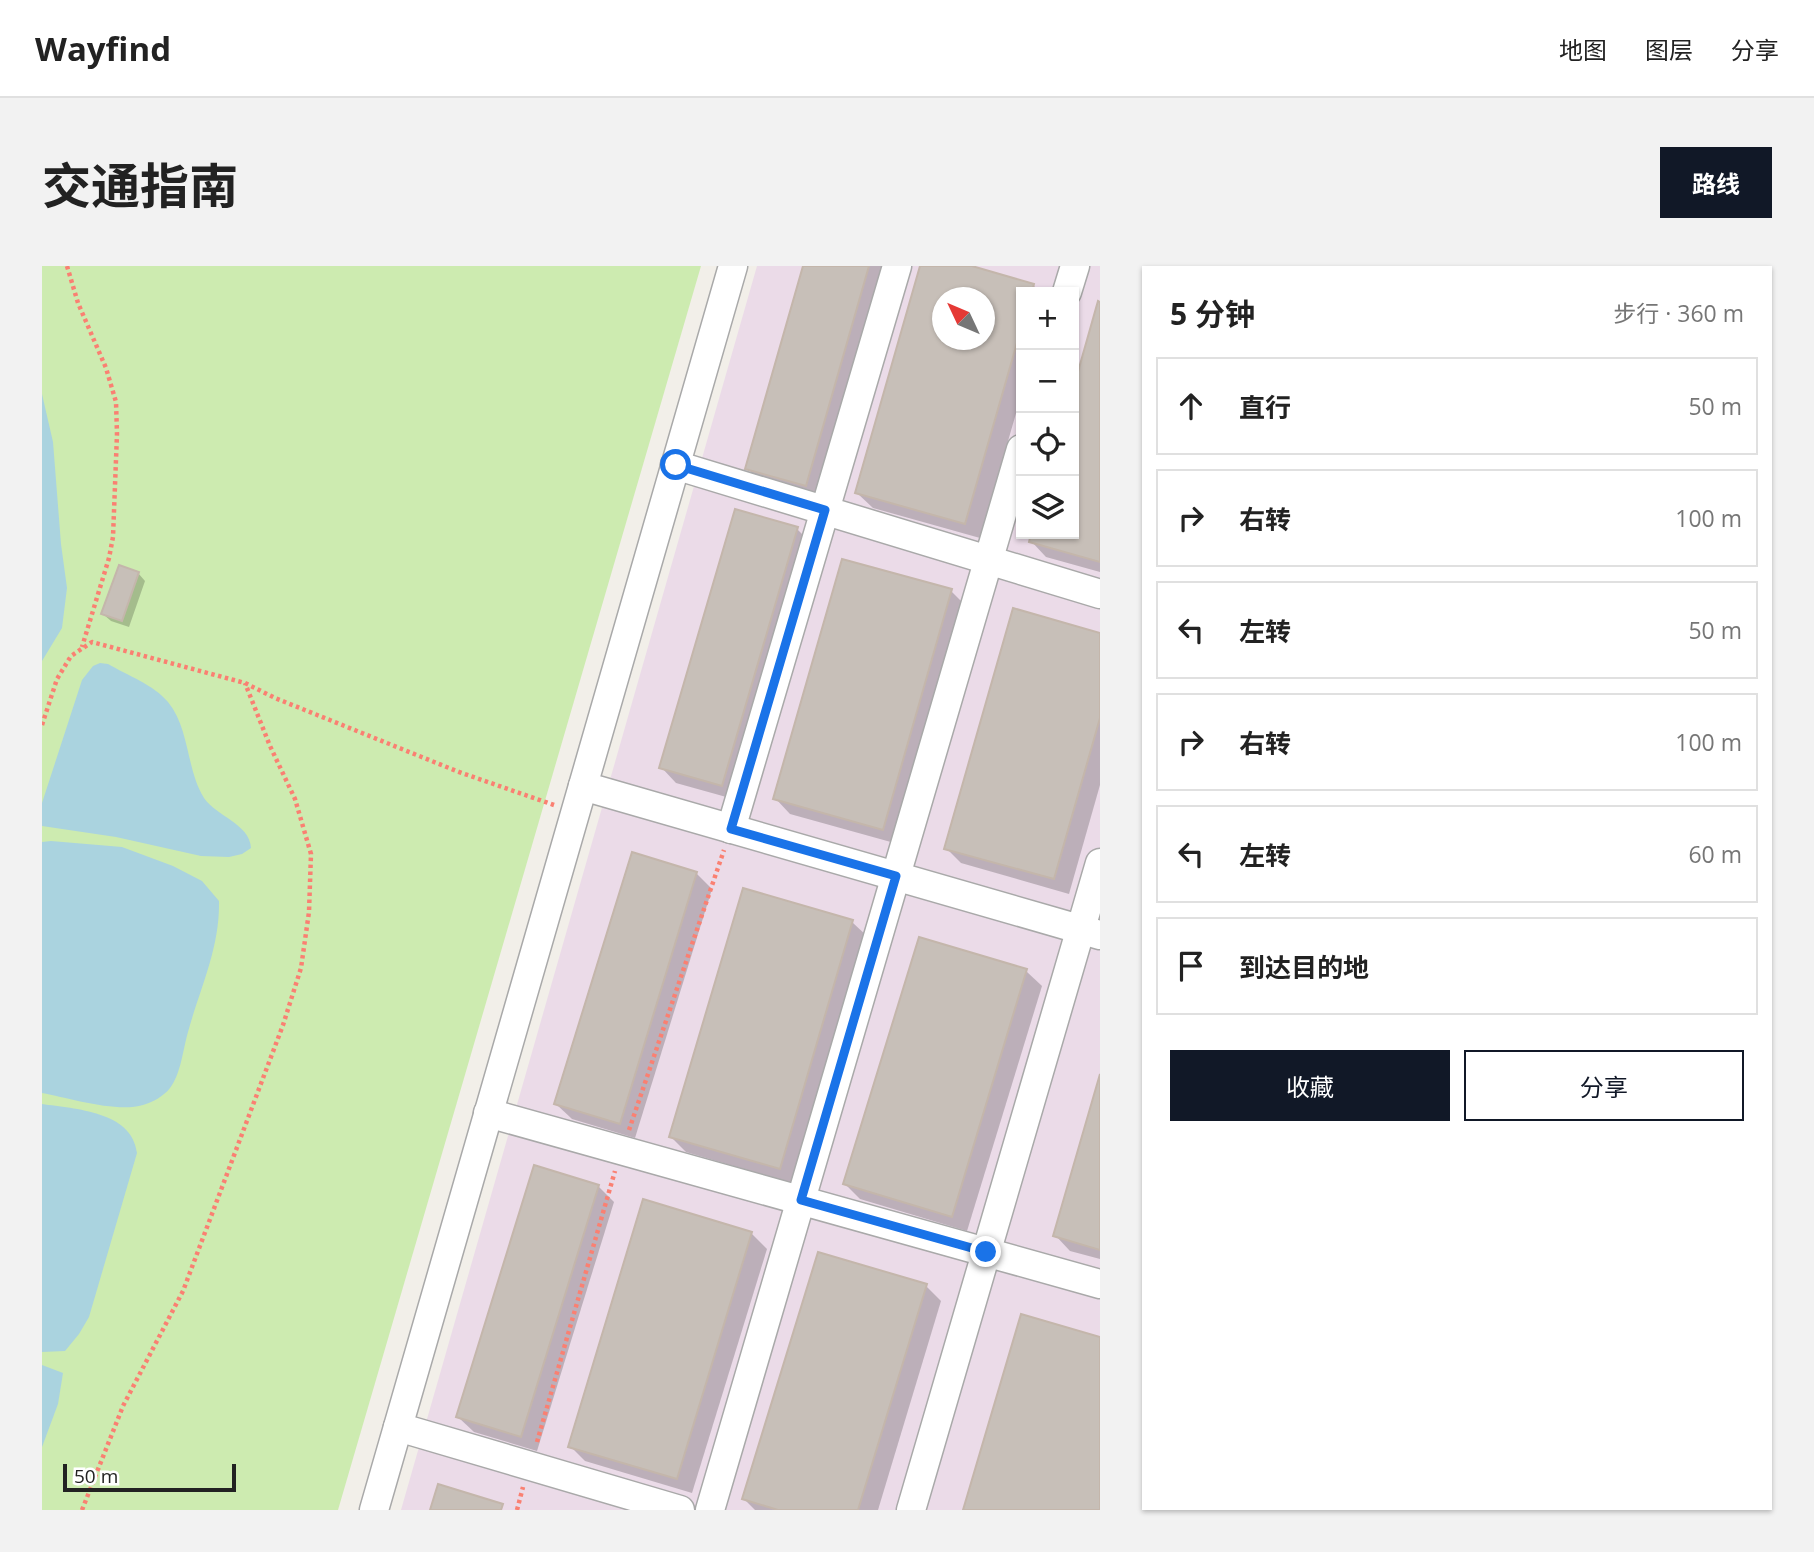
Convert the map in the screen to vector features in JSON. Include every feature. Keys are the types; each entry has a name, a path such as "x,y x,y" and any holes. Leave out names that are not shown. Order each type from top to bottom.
{"street":[{"path":"374,1510 733,266"},
{"path":"731,829 897,266"},
{"path":"1069,287 1075,266"},
{"path":"676,465 1100,594"},
{"path":"710,1510 1016,466"},
{"path":"579,799 731,829 1090,932"},
{"path":"911,1510 986,1252 1090,932 1100,863"},
{"path":"488,1113 1100,1284"},
{"path":"398,1427 680,1510"}],"path":[{"path":"67,266 78,303 106,368 116,402 117,423 113,537 81,649"},
{"path":"42,725 57,679 71,656 92,642 245,683 275,698 459,772 579,799"},
{"path":"82,1510 123,1406 183,1291 283,1025 301,968 309,912 311,854 295,799 245,683"}],"shaded area":[{"path":"757,266 1100,266 1100,1510 401,1510"}],"green space":[{"path":"42,266 701,266 338,1510 42,1510"}],"water":[{"path":"42,394 53,442 67,588 62,628 42,661"},
{"path":"108,664 140,681 168,702 180,724 194,775 204,798 239,826 251,848 242,854 229,857 201,856 116,837 42,826 42,803 82,680 93,666"},
{"path":"42,842 122,847 173,866 202,881 219,901 213,952 177,1076 165,1094 147,1104 132,1107 107,1106 42,1093"},
{"path":"42,1104 85,1111 113,1120 125,1128 133,1139 137,1153 89,1317 65,1351 42,1352"},
{"path":"42,1365 63,1373 58,1404 42,1447"}],"building":[{"path":"803,266 869,266 806,486 745,469"},
{"path":"920,266 972,266 1034,284 1033,287 1016,287 1016,346 965,524 855,493"},
{"path":"1098,301 1100,562 1029,542 1030,539 1079,539 1079,368"},
{"path":"735,509 798,527 722,786 659,768"},
{"path":"842,559 952,589 883,830 773,799"},
{"path":"119,565 139,572 122,621 101,614"},
{"path":"1013,608 1100,633 1100,718 1054,879 944,849"},
{"path":"632,852 697,872 620,1124 554,1104"},
{"path":"743,888 853,920 780,1169 669,1137"},
{"path":"919,937 1027,969 952,1217 843,1184"},
{"path":"1100,1074 1100,1250 1053,1236"},
{"path":"534,1165 599,1185 521,1437 456,1417"},
{"path":"643,1199 752,1232 677,1479 568,1447"},
{"path":"818,1252 927,1284 858,1510 778,1510 742,1499"},
{"path":"1021,1314 1100,1337 1100,1510 963,1510"},
{"path":"438,1484 503,1504 501,1510 430,1510"}],"route":[{"path":"676,465 825,510 731,829 896,876 801,1200 986,1252"}]}
